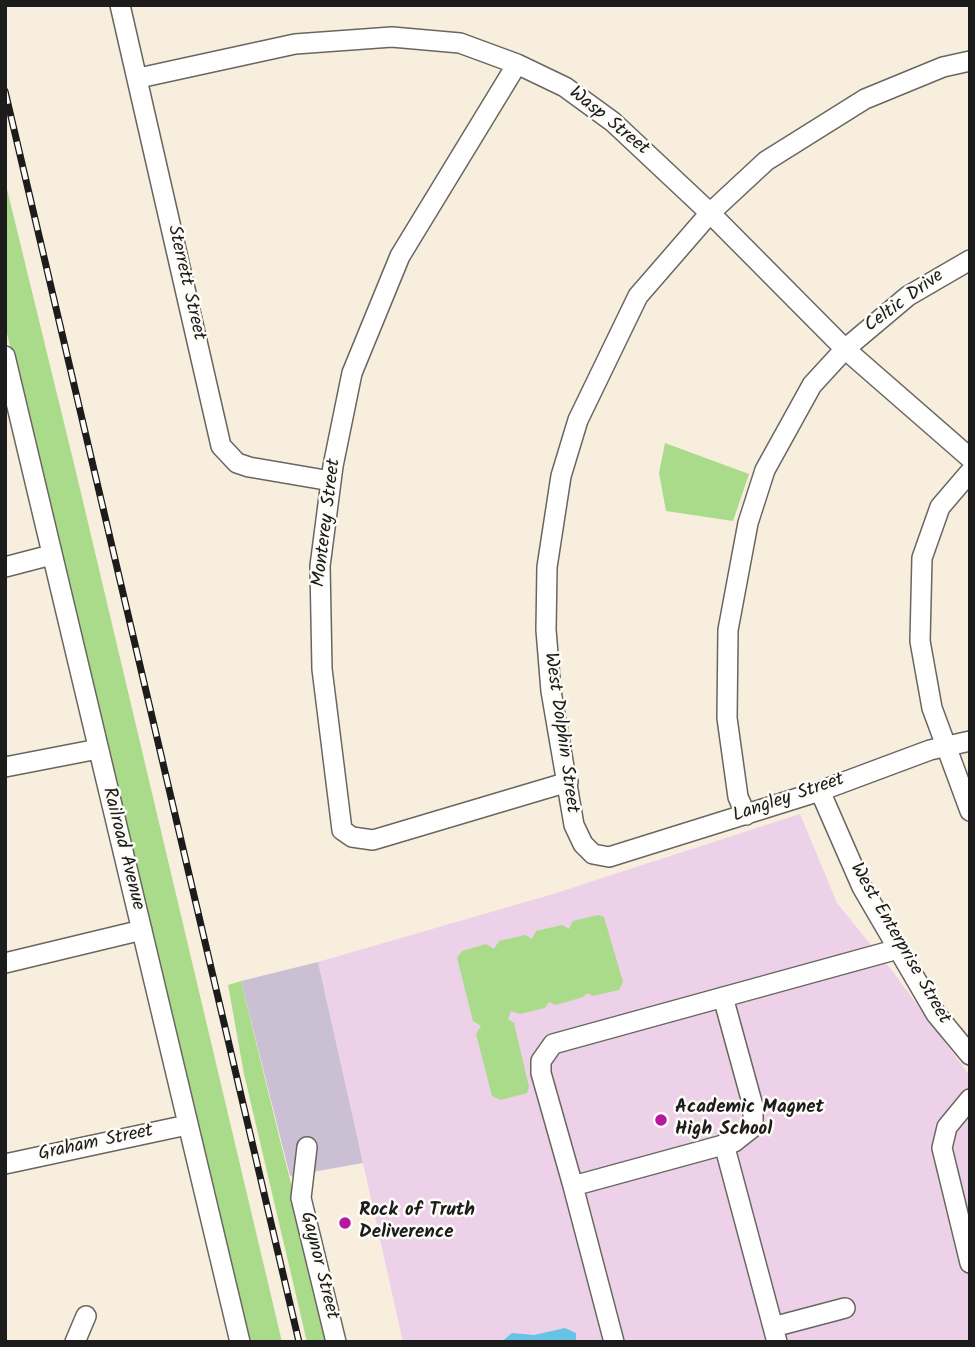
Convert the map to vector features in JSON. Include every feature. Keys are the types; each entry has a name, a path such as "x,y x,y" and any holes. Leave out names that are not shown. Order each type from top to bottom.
{"street":[{"name":"Sterrett Street","path":"120,5 139,78 221,446 237,463 249,467 331,481"},
{"name":"Wasp Street","path":"139,78 295,44 392,37 460,43 517,64 565,87 613,122 710,213 845,349 970,458"},
{"name":"West Dolphin Street","path":"609,857 593,854 583,845 574,825 551,691 546,629 547,567 561,477 578,420 638,296 710,213 765,161 865,99 943,67 970,61"},
{"name":"Monterey Street","path":"517,64 400,256 352,373 331,481 320,566 320,638 342,830 352,837 373,840 568,782"},
{"name":"Celtic Drive","path":"845,349 908,296 970,260"},
{"path":"746,815 738,797 727,718 729,629 738,568 765,470 812,385 845,349"},
{"name":"Railroad Avenue","path":"6,362 240,1342"},
{"path":"970,472 940,507 922,558 920,640 932,708 970,811"},
{"path":"5,567 51,555"},
{"name":"Langley Street","path":"609,857 820,791 930,750 946,749 970,741"},
{"path":"5,767 98,748"},
{"name":"West Enterprise Street","path":"820,791 862,887 936,1014 970,1055"},
{"path":"5,963 142,930"},
{"path":"614,1342 541,1073 545,1052 553,1044 898,949"},
{"path":"573,1186 724,1144 746,1135 755,1117 723,997"},
{"path":"970,1099 947,1127 942,1148 970,1263"},
{"name":"Graham Street","path":"5,1164 187,1125"},
{"path":"724,1144 775,1334 845,1308"},
{"name":"Gaynor Street","path":"307,1147 301,1198 336,1342"},
{"path":"75,1342 86,1316"}],"shaded area":[{"name":"Academic Magnet High School","path":"800,814 837,903 893,972 970,1076 970,1342 403,1342 318,962 553,894"},
{"path":"318,962 363,1163 290,1176 241,981"}],"green space":[{"path":"5,181 282,1342 246,1342 5,325"},
{"path":"665,443 749,474 733,521 666,511 659,473"},
{"path":"598,915 604,917 623,982 619,990 593,996 587,993 583,997 556,1005 549,1002 545,1008 520,1014 511,1011 508,1019 514,1023 529,1087 527,1093 501,1100 492,1096 476,1034 481,1026 473,1021 457,958 462,951 486,944 494,949 499,941 525,935 532,939 536,931 562,925 569,929 573,921"},
{"path":"241,981 331,1342 307,1342 244,1074 228,985"}],"water":[{"path":"565,1328 576,1333 576,1342 501,1342 512,1333 534,1335"}],"railway":[{"path":"5,91 299,1342"}],"place":[{"name":"Academic Magnet High School","path":"661,1120"},
{"name":"Rock of Truth Deliverence","path":"345,1223"}]}
